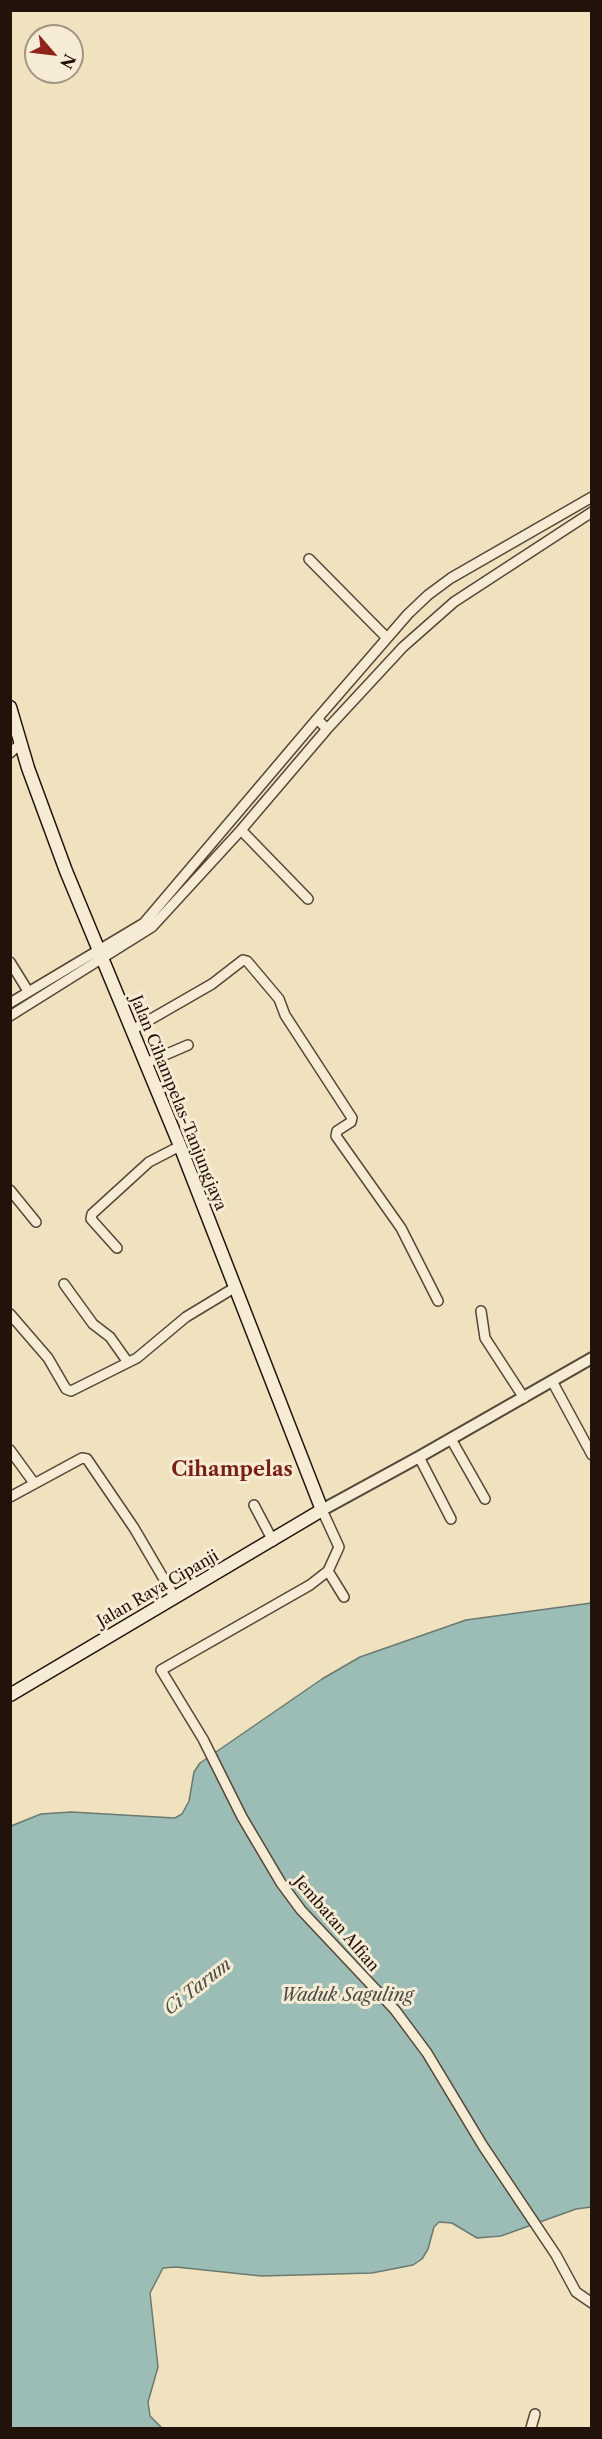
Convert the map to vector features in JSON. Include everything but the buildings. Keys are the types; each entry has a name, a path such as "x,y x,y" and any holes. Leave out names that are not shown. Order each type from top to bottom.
{"main road":[{"name":"Jalan Cihampelas-Tanjungjaya","path":"10,706 15,748 180,1146 322,1509"},
{"name":"Jalan Raya Cipanji","path":"10,1695 322,1509"}],"street":[{"path":"10,1016 100,955 152,916 322,724 408,614 451,578 591,497"},
{"path":"10,1003 152,927 241,830 262,794 322,724 403,647 454,603 591,512"},
{"path":"309,559 387,638"},
{"path":"241,830 308,899"},
{"path":"132,1030 212,984 243,960 247,961 279,999 285,1015 352,1118 351,1122 337,1131 336,1136 401,1228 438,1301"},
{"path":"10,962 28,992"},
{"path":"146,1063 188,1045"},
{"path":"117,1248 91,1219 92,1214 149,1162 180,1146"},
{"path":"10,1190 36,1222"},
{"path":"64,1284 93,1324 110,1338 127,1361"},
{"path":"10,1314 48,1358 69,1391 137,1358 186,1317 234,1288"},
{"path":"481,1311 485,1338 524,1398"},
{"path":"344,1597 328,1571 339,1547 322,1509 419,1457 591,1358"},
{"path":"552,1381 591,1455"},
{"path":"451,1439 484,1499"},
{"path":"10,1450 34,1483"},
{"path":"419,1457 451,1519"},
{"path":"10,1497 82,1458 87,1459 134,1528 175,1598"},
{"path":"254,1506 273,1540"},
{"name":"Jembatan Alfian","path":"328,1571 310,1585 162,1670 203,1739 242,1817 281,1883 301,1910 395,2010 427,2053 576,2292 591,2303"},
{"path":"531,2428 535,2414"}],"water":[{"name":"Waduk Saguling","path":"591,1603 591,2207 576,2209 501,2236 477,2238 452,2223 439,2222 434,2227 428,2249 422,2259 413,2265 372,2273 261,2276 176,2267 163,2268 150,2293 158,2367 148,2402 150,2416 162,2428 11,2428 11,1826 41,1814 71,1812 175,1818 182,1814 189,1801 194,1772 200,1763 322,1679 360,1657 466,1620"}],"district":[{"name":"Cihampelas","path":"232,1470"}],"water label":[{"name":"Ci Tarum","path":"198,1987"}]}
